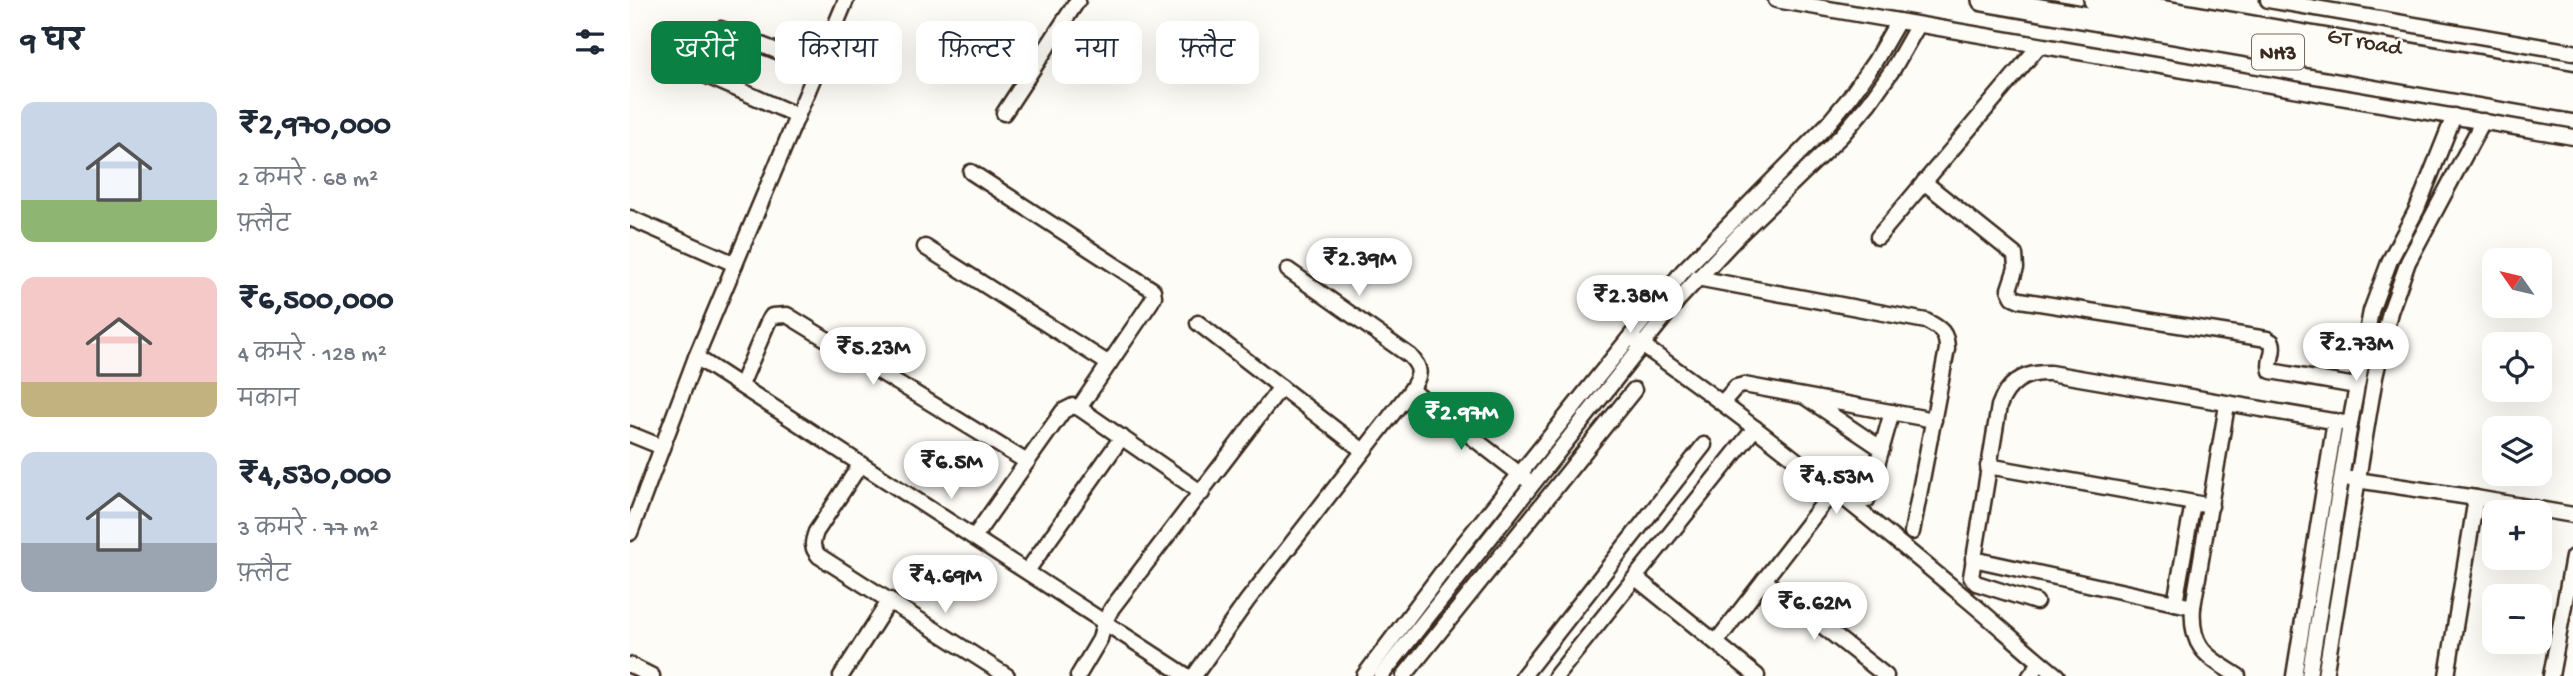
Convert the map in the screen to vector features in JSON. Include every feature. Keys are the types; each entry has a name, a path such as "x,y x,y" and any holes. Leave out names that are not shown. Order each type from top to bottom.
{"highway":[{"name":"GT road","path":"1983,0 2573,102"},
{"name":"GT road","path":"2095,0 2573,82"}],"street":[{"path":"837,21 846,0"},
{"path":"1004,113 1078,0"},
{"path":"1776,0 2573,137"},
{"path":"2267,0 2573,52"},
{"path":"1364,676 1461,547 1683,271 1842,107 1875,61 1898,21"},
{"path":"1381,676 1697,278 1841,136 1893,69 1918,25"},
{"path":"1878,237 2039,46"},
{"path":"725,84 796,115"},
{"path":"630,533 696,357 810,84"},
{"path":"2294,676 2342,422 2356,386 2371,311 2385,273 2417,209 2454,116"},
{"path":"2325,676 2375,377 2390,312 2408,261 2483,121"},
{"path":"971,172 1153,289 1151,302 1079,408"},
{"path":"1924,182 2015,255 2016,268 2009,289 2013,297 2267,339 2272,342 2274,348 2269,366 2271,371 2356,386"},
{"path":"630,218 735,264"},
{"path":"925,247 1109,364"},
{"path":"1194,676 1247,601 1410,390 1419,374 1418,364 1410,356 1288,270"},
{"path":"1697,278 1926,321 1936,325 1947,337 1947,349 1912,532"},
{"path":"741,385 768,321 772,316 787,315 1027,462"},
{"path":"1198,323 1362,450"},
{"path":"1629,336 1755,428 2057,676"},
{"path":"696,357 1187,676"},
{"path":"2036,603 1976,583 1971,577 1988,466 2003,397 2015,382 2026,376 2050,373 2227,405 2342,422"},
{"path":"1722,402 1736,387 1744,386 1934,419"},
{"path":"1078,676 1100,639 1112,608 1281,387"},
{"path":"1410,390 1533,485"},
{"path":"1404,676 1634,390"},
{"path":"1800,394 1882,449"},
{"path":"2227,405 2193,607 2192,627 2196,641 2204,652 2238,676"},
{"path":"974,537 1063,411 1073,406 1202,493"},
{"path":"1867,500 1892,412"},
{"path":"2309,676 2341,478 2342,422"},
{"path":"1563,674 1755,428"},
{"path":"630,434 662,447"},
{"path":"1027,570 1122,437"},
{"path":"1523,676 1704,445"},
{"path":"860,465 816,532 812,543 813,550 1007,676"},
{"path":"1988,466 2211,506"},
{"path":"2341,478 2573,515"},
{"path":"1716,642 1833,491"},
{"path":"2447,676 2476,498"},
{"path":"2175,603 2193,503"},
{"path":"2551,676 2567,624 2573,557"},
{"path":"1973,559 2193,607"},
{"path":"1636,578 1757,676"},
{"path":"1764,580 1886,676"},
{"path":"841,676 890,600"},
{"path":"2030,676 2040,663"},
{"path":"630,665 652,676"}]}
